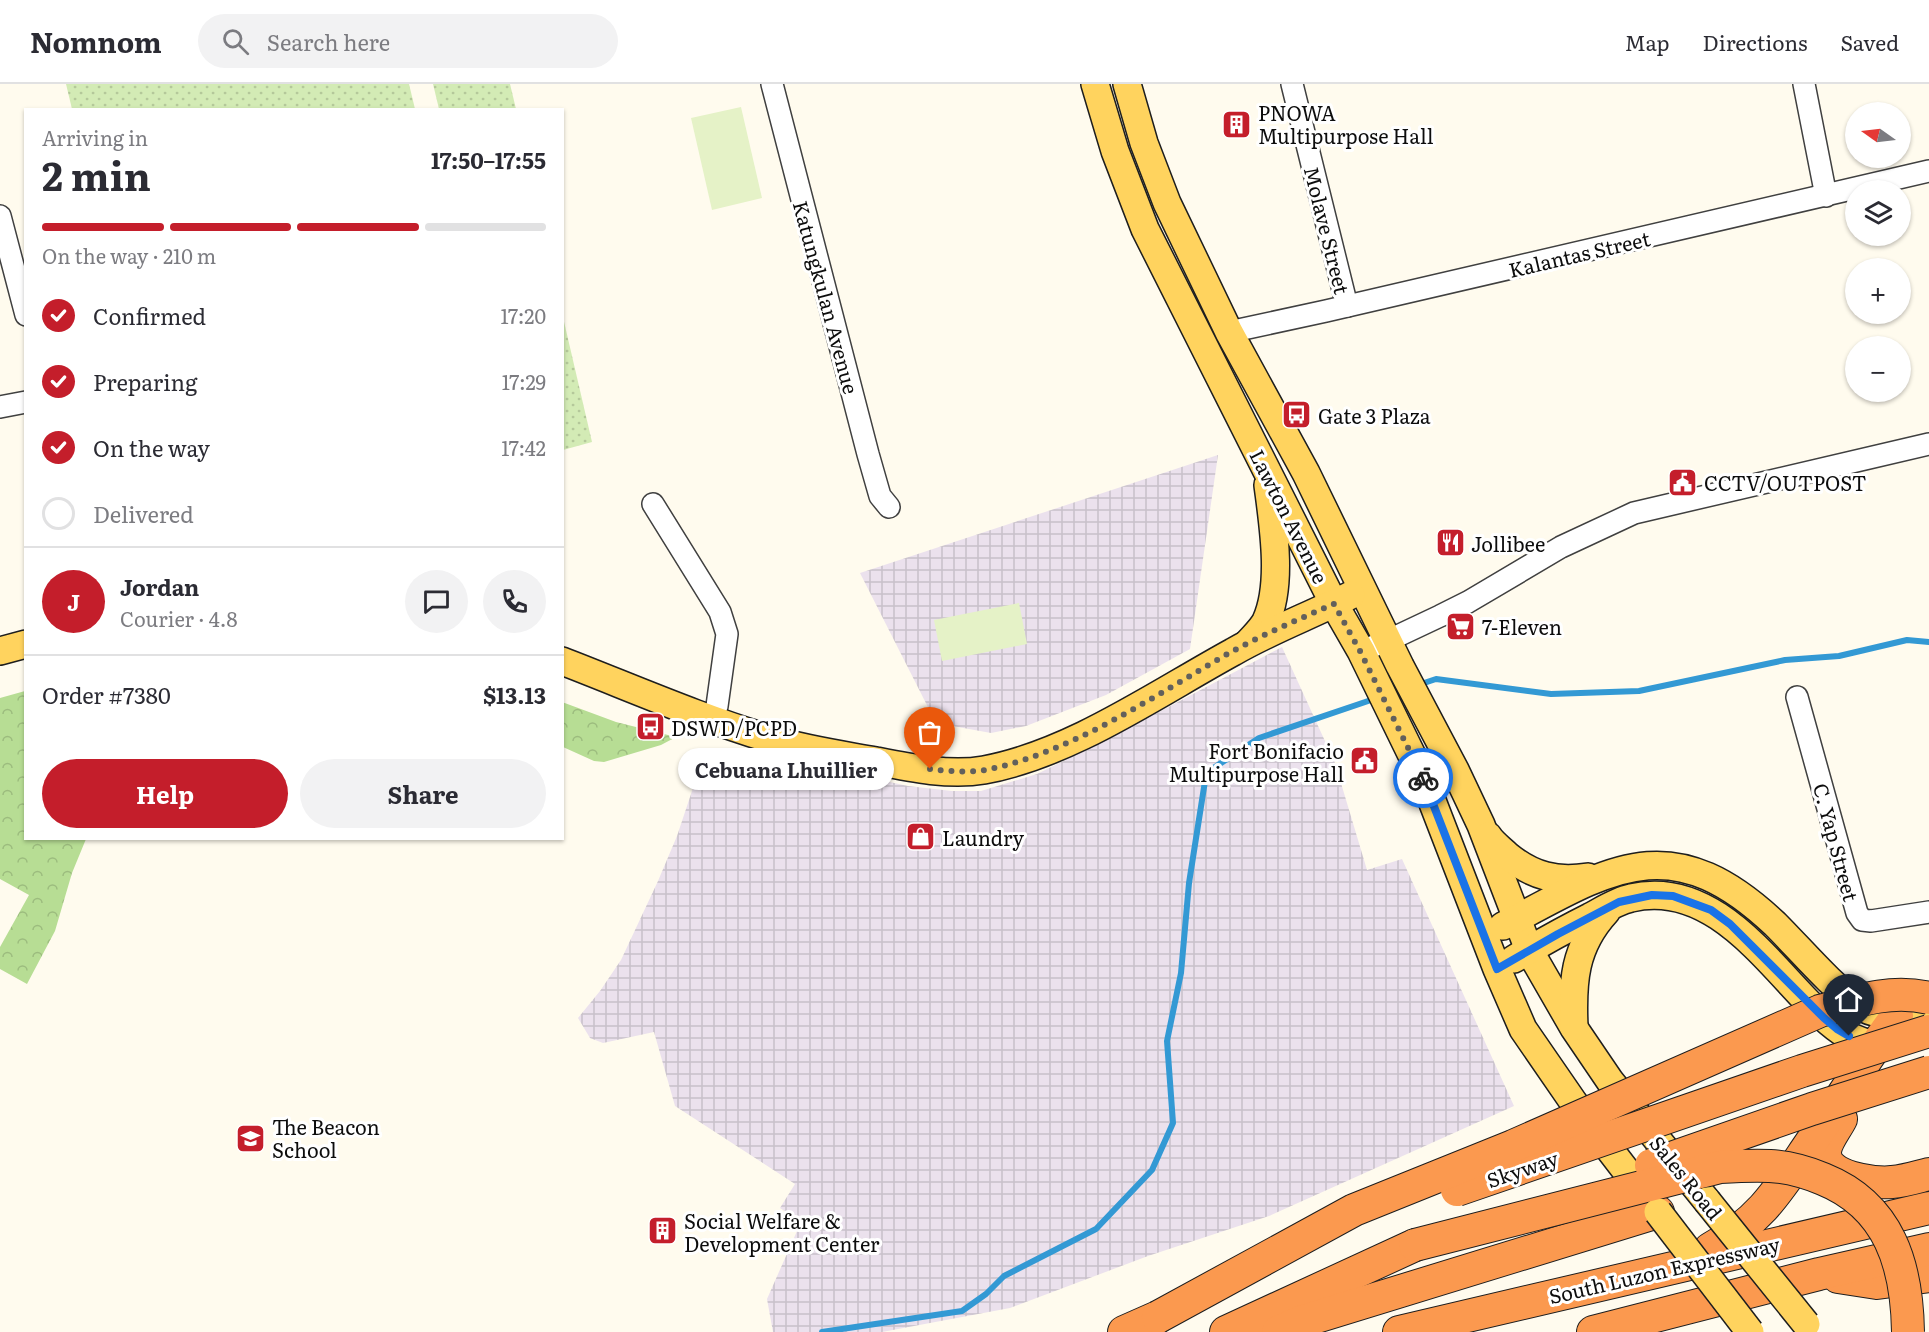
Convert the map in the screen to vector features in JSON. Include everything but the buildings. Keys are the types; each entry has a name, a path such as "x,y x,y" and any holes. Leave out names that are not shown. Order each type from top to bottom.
{"highway":[{"path":"1158,1317 1354,1210 1512,1146 1820,1011 1869,997 1899,995 1929,998"},
{"path":"1680,1265 1741,1230 1771,1200 1897,1016"},
{"name":"Skyway","path":"1124,1332 1403,1208 1802,1071 1929,1030"},
{"path":"1875,1045 1847,1108 1828,1143 1825,1152 1827,1161 1839,1173 1868,1181 1893,1182 1929,1174"},
{"name":"Skyway","path":"1226,1332 1415,1245 1812,1109 1929,1072"},
{"path":"1415,1245 1720,1167 1748,1165 1785,1168 1838,1185 1859,1200 1878,1219 1900,1264 1905,1290 1908,1332"},
{"name":"South Luzon Expressway","path":"1399,1332 1929,1208"},
{"path":"1289,1327 1658,1212"},
{"name":"South Luzon Expressway","path":"1597,1332 1819,1274 1929,1249"},
{"path":"1819,1274 1877,1282 1929,1276"}],"main road":[{"name":"Lawton Avenue","path":"1095,84 1115,151 1145,230 1424,780 1486,935 1497,969 1523,1029 1554,1075 1658,1212"},
{"name":"Lawton Avenue","path":"1127,84 1144,142 1167,203 1229,332 1306,473 1481,825 1529,950 1581,1038"},
{"path":"1247,644 1265,622 1272,601 1274,535 1265,464"},
{"path":"564,662 776,741 909,767 950,771 982,770 1018,762 1053,749 1123,715 1247,644 1363,589"},
{"path":"0,651 24,645"},
{"path":"1481,825 1495,845 1522,867 1554,878 1575,879 1639,866 1662,864 1686,868 1720,882 1754,906 1854,1002 1875,1013 1897,1016 1929,1009"},
{"path":"1486,935 1580,885 1610,873"},
{"path":"1497,969 1610,906 1630,898 1661,895 1687,900 1711,910 1740,933 1831,1024 1849,1036 1875,1045 1897,1044 1929,1037"},
{"path":"1581,1038 1574,984 1579,955 1590,931 1610,906"},
{"name":"Sales Road","path":"1581,1038 1625,1099 1810,1328"},
{"path":"1658,1212 1750,1332"}],"street":[{"name":"Katungkulan Avenue","path":"772,84 868,454 880,496 888,507"},
{"name":"Molave Street","path":"1292,84 1347,306"},
{"path":"1804,84 1826,196"},
{"name":"Kalantas Street","path":"1229,332 1929,171"},
{"path":"0,216 24,307"},
{"path":"0,407 24,402"},
{"path":"1366,662 1388,641 1468,602 1561,547 1634,513 1928,450"},
{"path":"653,504 720,612 727,634 717,706 712,719"},
{"name":"C. Yap Street","path":"1797,697 1857,913 1862,920 1871,921 1929,912"}],"shaded area":[{"path":"1218,455 1190,649 1106,695 1026,726 991,733 936,723 860,573"},
{"path":"1282,647 1335,763 1367,870 1402,859 1514,1106 1269,1216 1148,1256 1010,1308 882,1332 773,1332 767,1299 801,1222 780,1208 795,1184 675,1106 654,1032 603,1043 590,1038 578,1018 621,960 677,836 693,788 749,759 826,768 908,786 952,791 981,791 1037,774"}],"green space":[{"path":"66,84 409,84 415,108 72,108"},
{"path":"433,84 510,84 516,108 439,108"},
{"path":"741,107 762,198 712,210 691,118"},
{"path":"564,322 592,442 564,450"},
{"path":"1019,603 1027,644 942,661 934,620"},
{"path":"24,691 24,840 86,840 72,873 55,931 27,984 0,969 0,947 29,895 0,879 0,698"},
{"path":"564,703 616,722 676,737 661,745 604,762 594,761 564,747"}],"waterway":[{"path":"1418,685 1436,679 1551,694 1639,691 1785,660 1839,656 1907,640 1929,642"},
{"path":"822,1332 962,1311 986,1294 1004,1276 1096,1229 1152,1170 1173,1123 1167,1041 1181,973 1189,883 1205,781 1215,767 1259,738 1377,698"}],"way so far":[{"path":"930,769 982,770 1018,762 1053,749 1123,715 1264,635 1334,604 1423,778"}],"place":[{"name":"PNOWA Multipurpose Hall","path":"1237,124"},
{"name":"Gate 3 Plaza","path":"1297,415"},
{"name":"CCTV/OUTPOST","path":"1683,482"},
{"name":"Jollibee","path":"1450,543"},
{"name":"7-Eleven","path":"1461,626"},
{"name":"DSWD/PCPD","path":"650,727"},
{"name":"Fort Bonifacio Multipurpose Hall","path":"1365,761"},
{"name":"Cebuana Lhuillier","path":"930,769"},
{"name":"Laundry","path":"921,837"},
{"name":"The Beacon School","path":"251,1138"},
{"name":"Social Welfare & Development Center","path":"663,1231"}],"route":[{"path":"1423,778 1486,935 1497,969 1619,902 1640,896 1673,896 1711,910 1730,924 1824,1018 1849,1036"}]}
